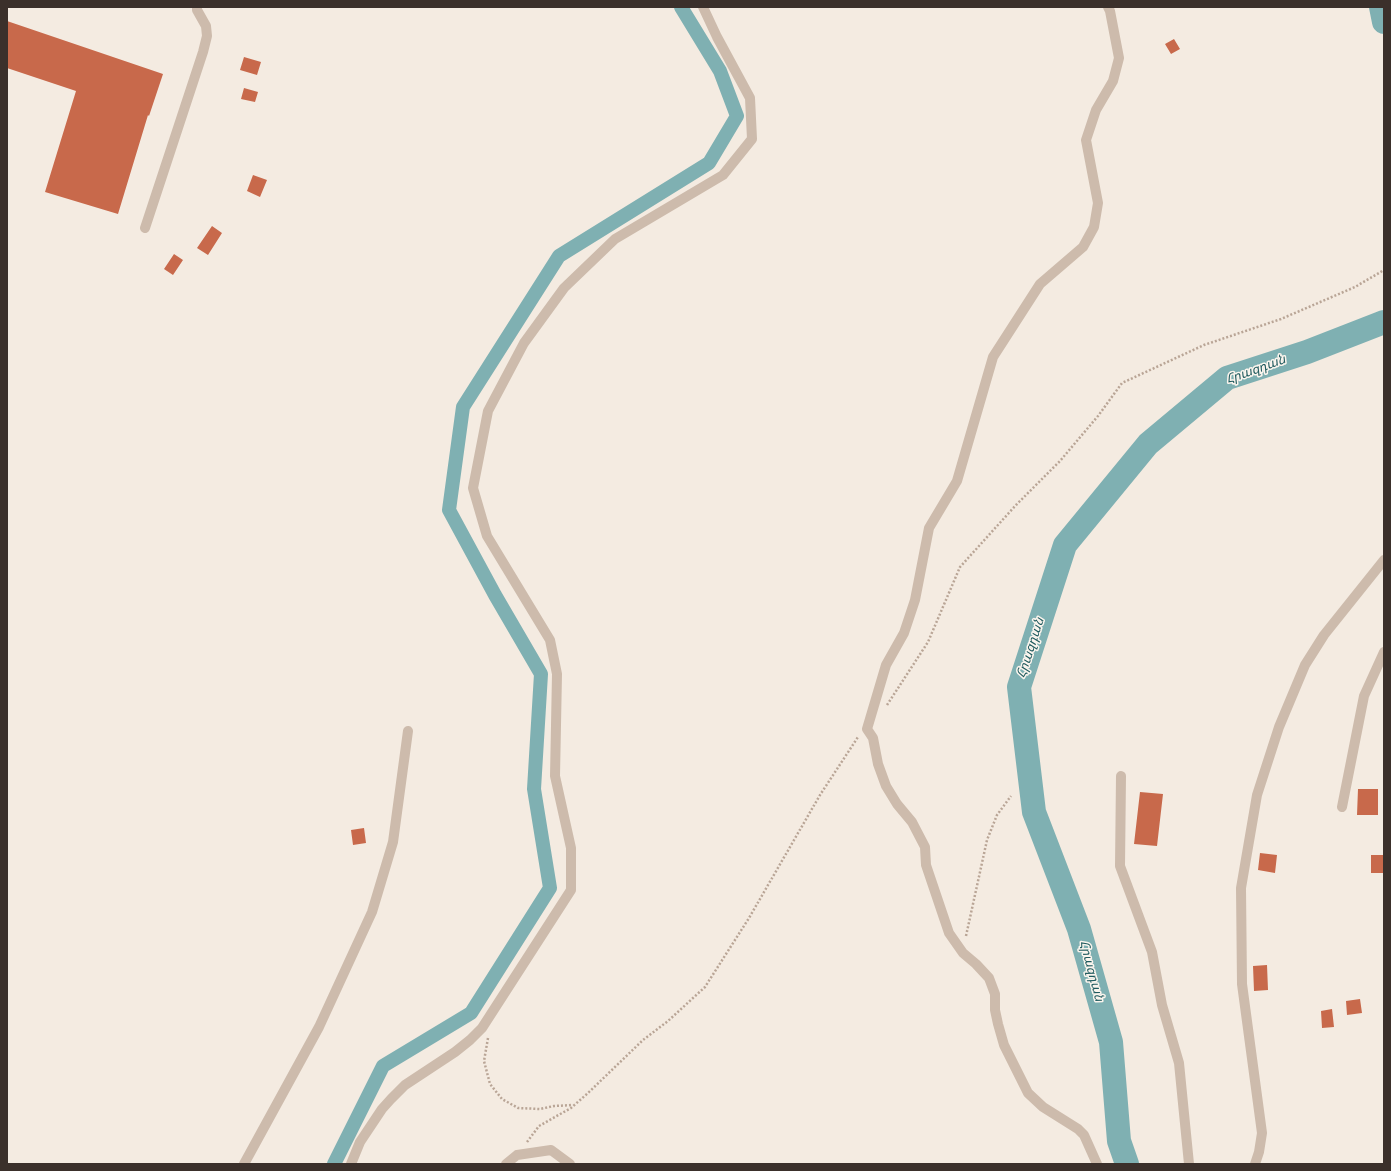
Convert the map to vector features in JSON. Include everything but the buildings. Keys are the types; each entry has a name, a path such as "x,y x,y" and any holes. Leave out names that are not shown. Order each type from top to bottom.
{"street":[{"path":"144,228 207,36 206,26 196,10 197,7"},
{"path":"351,1164 360,1142 382,1109 400,1090 423,1072 455,1052 482,1028 572,890 571,848 555,776 557,674 550,640 487,536 473,488 488,411 524,343 564,288 615,239 723,175 752,139 750,98 717,37 704,7"},
{"path":"1097,1164 1084,1135 1078,1129 1043,1107 1028,1094 1004,1045 995,1010 995,994 989,978 963,953 949,933 926,865 925,847 912,822 897,804 886,786 878,764 873,738 867,729 886,666 904,633 915,600 929,528 957,481 993,357 1040,284 1083,247 1094,226 1098,203 1086,140 1096,110 1113,80 1119,58 1108,7"},
{"path":"1255,1164 1259,1152 1262,1133 1242,984 1240,888 1256,795 1279,727 1305,665 1324,635 1384,560"},
{"path":"1342,807 1364,696 1384,652"},
{"path":"244,1164 319,1027 372,912 394,842 408,731"},
{"path":"1121,776 1120,866 1152,952 1162,1005 1179,1063 1189,1164"},
{"path":"506,1164 517,1155 551,1150 570,1164"}],"path":[{"path":"886,705 928,642 960,567 1016,505 1060,461 1098,416 1122,383 1204,345 1281,319 1355,287 1384,270"},
{"path":"517,1155 539,1126 573,1105 588,1093 643,1040 668,1022 705,987 749,918 820,795 858,737 867,729"},
{"path":"963,953 987,840 997,815 1010,796"},
{"path":"489,1031 484,1061 490,1084 502,1099 518,1108 540,1109 554,1106 573,1105"}],"waterway":[{"path":"334,1164 383,1066 471,1013 550,888 534,789 541,674 495,595 449,510 463,407 559,256 709,163 737,116 720,71 681,7"},
{"name":"Հրազդան","path":"1381,7 1384,22"},
{"name":"Հրազդան","path":"1127,1164 1119,1141 1111,1042 1079,929 1034,812 1019,687 1065,545 1148,444 1227,378 1307,352 1384,322"}]}
